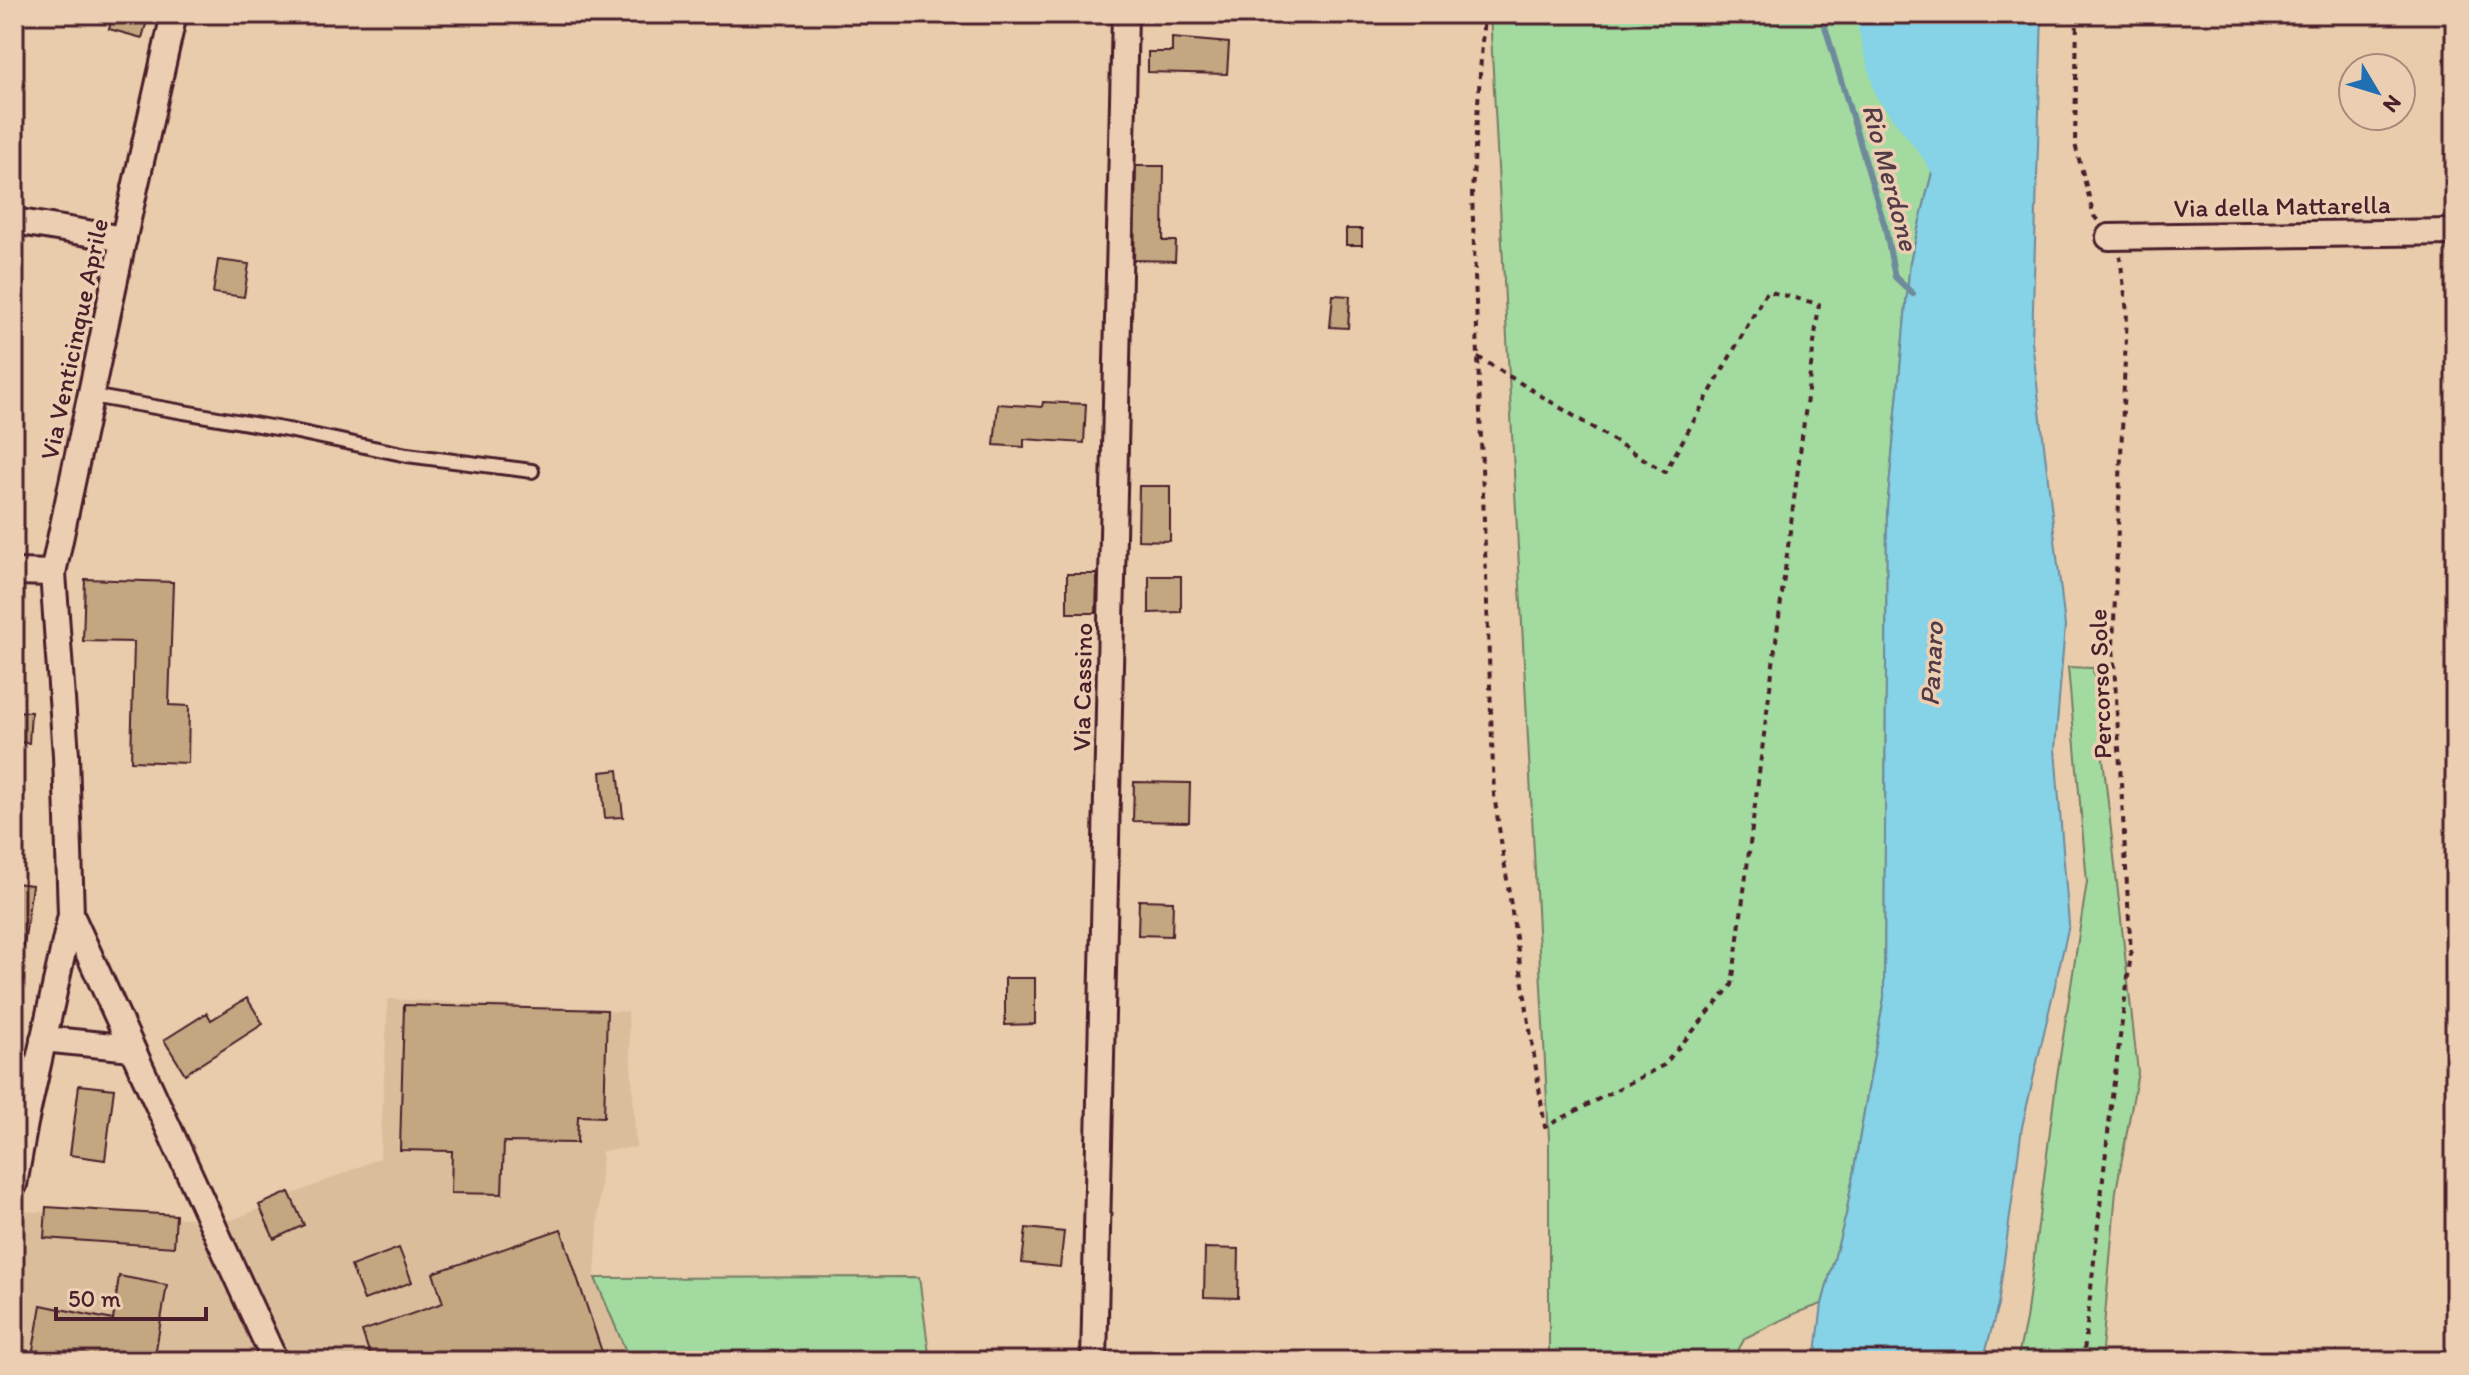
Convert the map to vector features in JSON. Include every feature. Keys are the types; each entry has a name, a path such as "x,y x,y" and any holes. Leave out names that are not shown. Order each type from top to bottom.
{"street":[{"name":"Via Venticinque Aprile","path":"174,14 53,573 66,755 71,915 275,1361"},
{"name":"Via Cassino","path":"1094,1361 1125,14"},
{"path":"14,221 124,239"},
{"name":"Via della Mattarella","path":"2109,237 2455,232"},
{"path":"14,572 53,573"},
{"path":"14,1185 20,1121 43,1039 71,915"},
{"path":"43,1039 132,1048"}],"lane":[{"path":"91,396 288,430 407,455 532,471"}],"path":[{"path":"1478,357 1665,472 1767,291 1819,304 1732,985 1664,1065 1545,1127 1494,795 1472,193 1484,14"},
{"name":"Percorso Sole","path":"2077,14 2075,144 2094,216 2122,259 2127,312 2113,646 2131,954 2083,1361"}],"shaded area":[{"path":"388,999 628,1012 636,1147 602,1151 595,1278 630,1361 14,1361 15,1211 232,1220 380,1158"}],"green space":[{"path":"1490,14 1873,14 1892,88 1938,148 1910,262 1887,509 1884,998 1846,1215 1822,1304 1745,1338 1732,1361 1549,1361 1549,1139"},
{"path":"2068,667 2093,668 2138,1072 2116,1191 2101,1361 2017,1361 2026,1320 2056,1083 2087,882"},
{"path":"919,1277 930,1361 630,1361 595,1278"}],"water":[{"path":"1873,14 2042,14 2032,341 2065,626 2055,749 2069,925 2022,1127 1998,1305 1983,1361 1815,1361 1822,1304 1846,1215 1884,998 1887,509 1910,262 1938,148 1892,88"}],"building":[{"path":"113,14 149,14 142,38 109,29"},
{"path":"1172,38 1229,43 1227,74 1148,72 1148,52 1172,52"},
{"path":"1136,166 1164,166 1163,241 1176,241 1175,261 1134,260"},
{"path":"1346,229 1362,229 1362,245 1346,245"},
{"path":"218,260 249,264 244,297 213,293"},
{"path":"1333,295 1350,296 1348,328 1330,327"},
{"path":"1043,402 1086,404 1084,443 1024,439 1024,447 994,445 998,404 1042,407"},
{"path":"1139,486 1170,486 1170,541 1138,540"},
{"path":"1067,574 1097,574 1096,613 1067,613"},
{"path":"1149,576 1181,576 1181,612 1149,613"},
{"path":"85,579 173,582 169,705 189,706 188,763 131,761 134,642 83,641"},
{"path":"14,711 31,712 29,743 14,742"},
{"path":"618,770 623,817 605,818 601,772"},
{"path":"1134,782 1190,783 1189,822 1133,821"},
{"path":"14,883 32,885 24,946 14,945"},
{"path":"1139,900 1173,901 1172,936 1138,935"},
{"path":"1005,978 1035,978 1035,1024 1005,1025"},
{"path":"247,998 263,1024 185,1074 164,1040 207,1013 211,1020"},
{"path":"404,1005 607,1010 604,1117 578,1116 577,1143 504,1142 502,1194 451,1193 452,1151 400,1150"},
{"path":"79,1085 114,1089 105,1160 70,1155"},
{"path":"289,1192 304,1225 274,1239 259,1205"},
{"path":"46,1207 176,1215 174,1247 44,1238"},
{"path":"1026,1228 1064,1232 1060,1267 1022,1263"},
{"path":"561,1229 605,1361 372,1361 362,1331 443,1303 433,1273"},
{"path":"399,1248 412,1282 364,1300 351,1266"},
{"path":"1205,1248 1239,1249 1238,1298 1204,1297"},
{"path":"119,1276 167,1285 154,1361 31,1361 41,1305 113,1320"}],"waterway":[{"name":"Rio Merdone","path":"1817,14 1823,20 1885,227 1895,277 1913,294"},
{"name":"Panaro","path":"1873,14 1892,88 1938,148 1960,184"}]}
